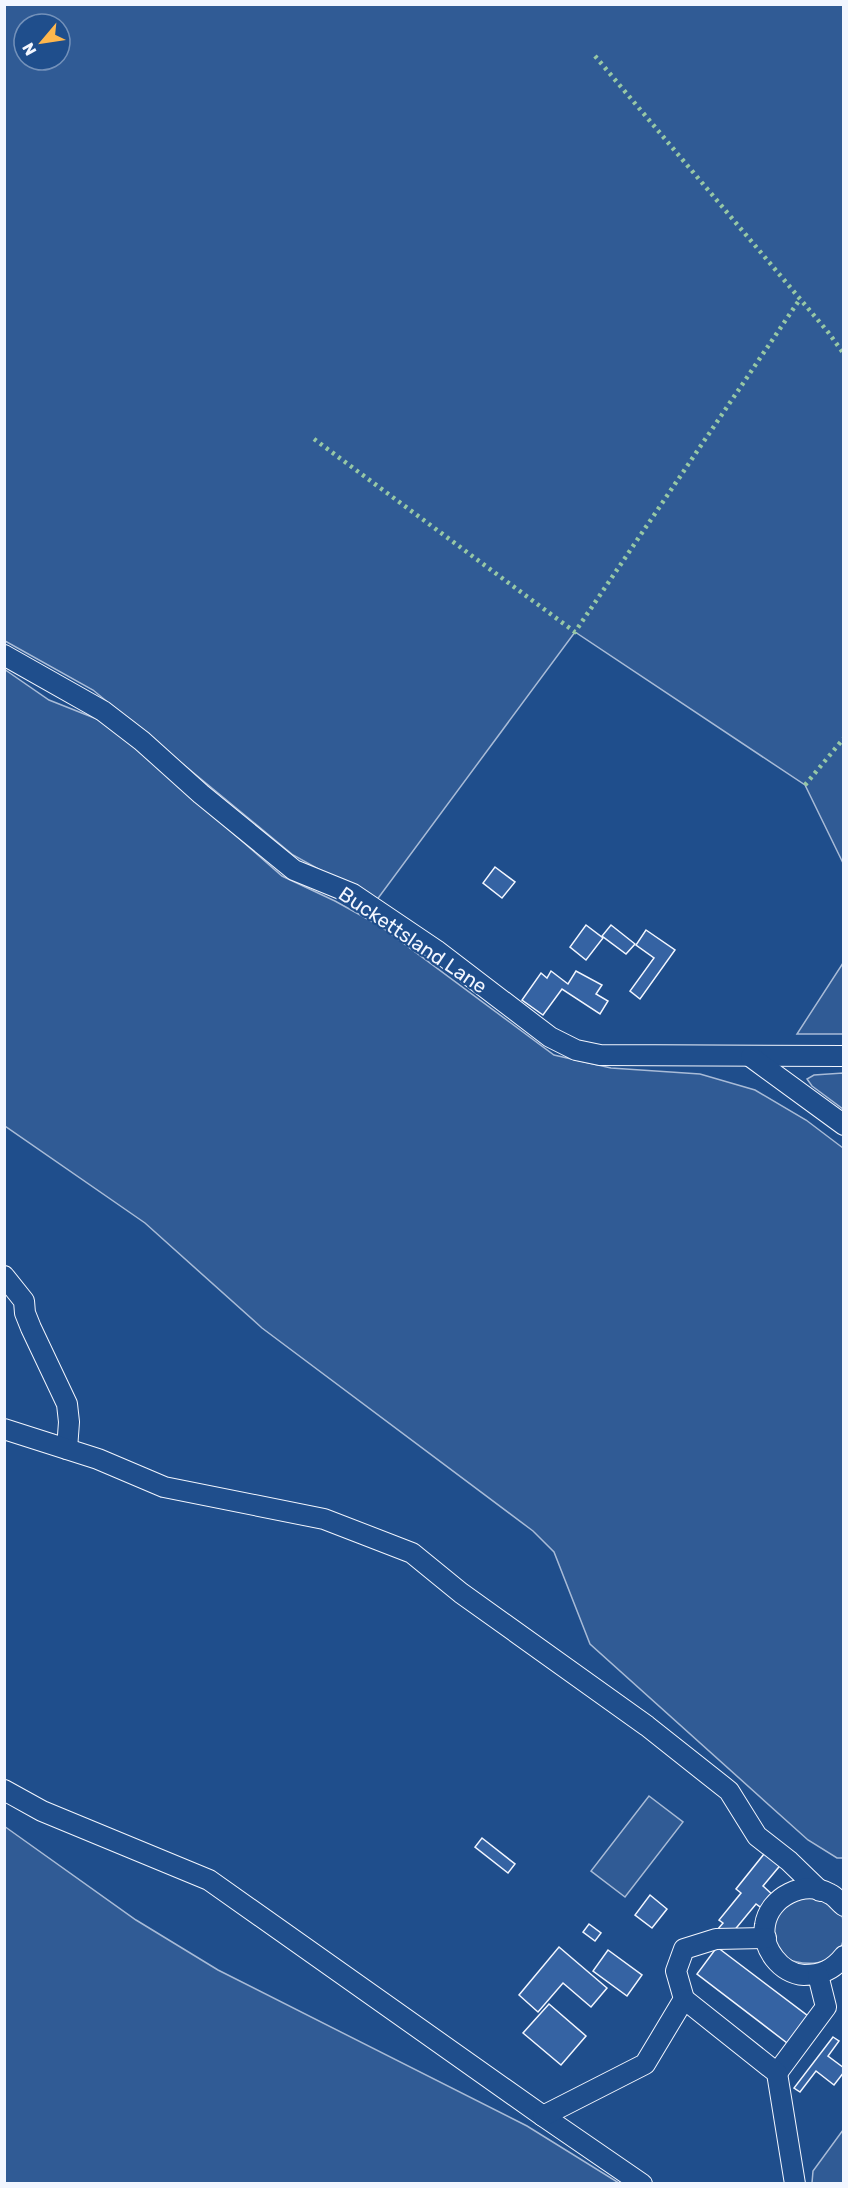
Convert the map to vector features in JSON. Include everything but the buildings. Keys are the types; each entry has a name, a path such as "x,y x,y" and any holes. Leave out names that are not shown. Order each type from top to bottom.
{"street":[{"name":"Buckettsland Lane","path":"4,655 104,711 294,870 353,894 436,950 549,1037 576,1050 600,1055 843,1056"},
{"path":"751,1057 843,1125"},
{"path":"4,1276 24,1300 25,1313 31,1328 67,1404 69,1422 67,1449"},
{"path":"4,1429 98,1459 164,1487 324,1519 412,1553 461,1593 647,1726 729,1791 757,1836 836,1897"},
{"path":"4,1790 42,1811 209,1880 642,2184"},
{"path":"836,1897 809,1888 789,1892 773,1906 765,1925 766,1938 767,1946 778,1964 796,1974 818,1975 836,1966 843,1956"},
{"path":"766,1938 716,1939 684,1949 676,1971 684,1999 777,2073 795,2184"},
{"path":"777,2073 826,2007 818,1975"},
{"path":"543,2116 645,2064 684,1999"}],"shaded area":[{"path":"5,5 843,5 843,863 805,785 575,632 376,901 293,855 93,690 5,641"},
{"path":"4,669 49,700 107,723 282,876 335,901 380,926 554,1055 611,1068 700,1074 755,1090 806,1120 843,1148 843,1858 837,1858 808,1840 590,1644 554,1552 533,1531 262,1328 145,1223 5,1126"},
{"path":"843,963 843,1034 797,1034"},
{"path":"843,1073 843,1109 812,1086 807,1079 814,1075"},
{"path":"649,1796 683,1822 625,1897 591,1871"},
{"path":"4,1826 136,1920 218,1970 527,2126 619,2183 5,2183"},
{"path":"799,1891 831,1904 842,1915 843,1941 840,1950 825,1961 796,1962 779,1954 770,1921"},
{"path":"843,2130 843,2183 812,2183 813,2171"}],"hedge":[{"path":"595,56 828,332 844,354"},
{"path":"314,439 575,632 800,299"},
{"path":"805,785 844,738"}]}
